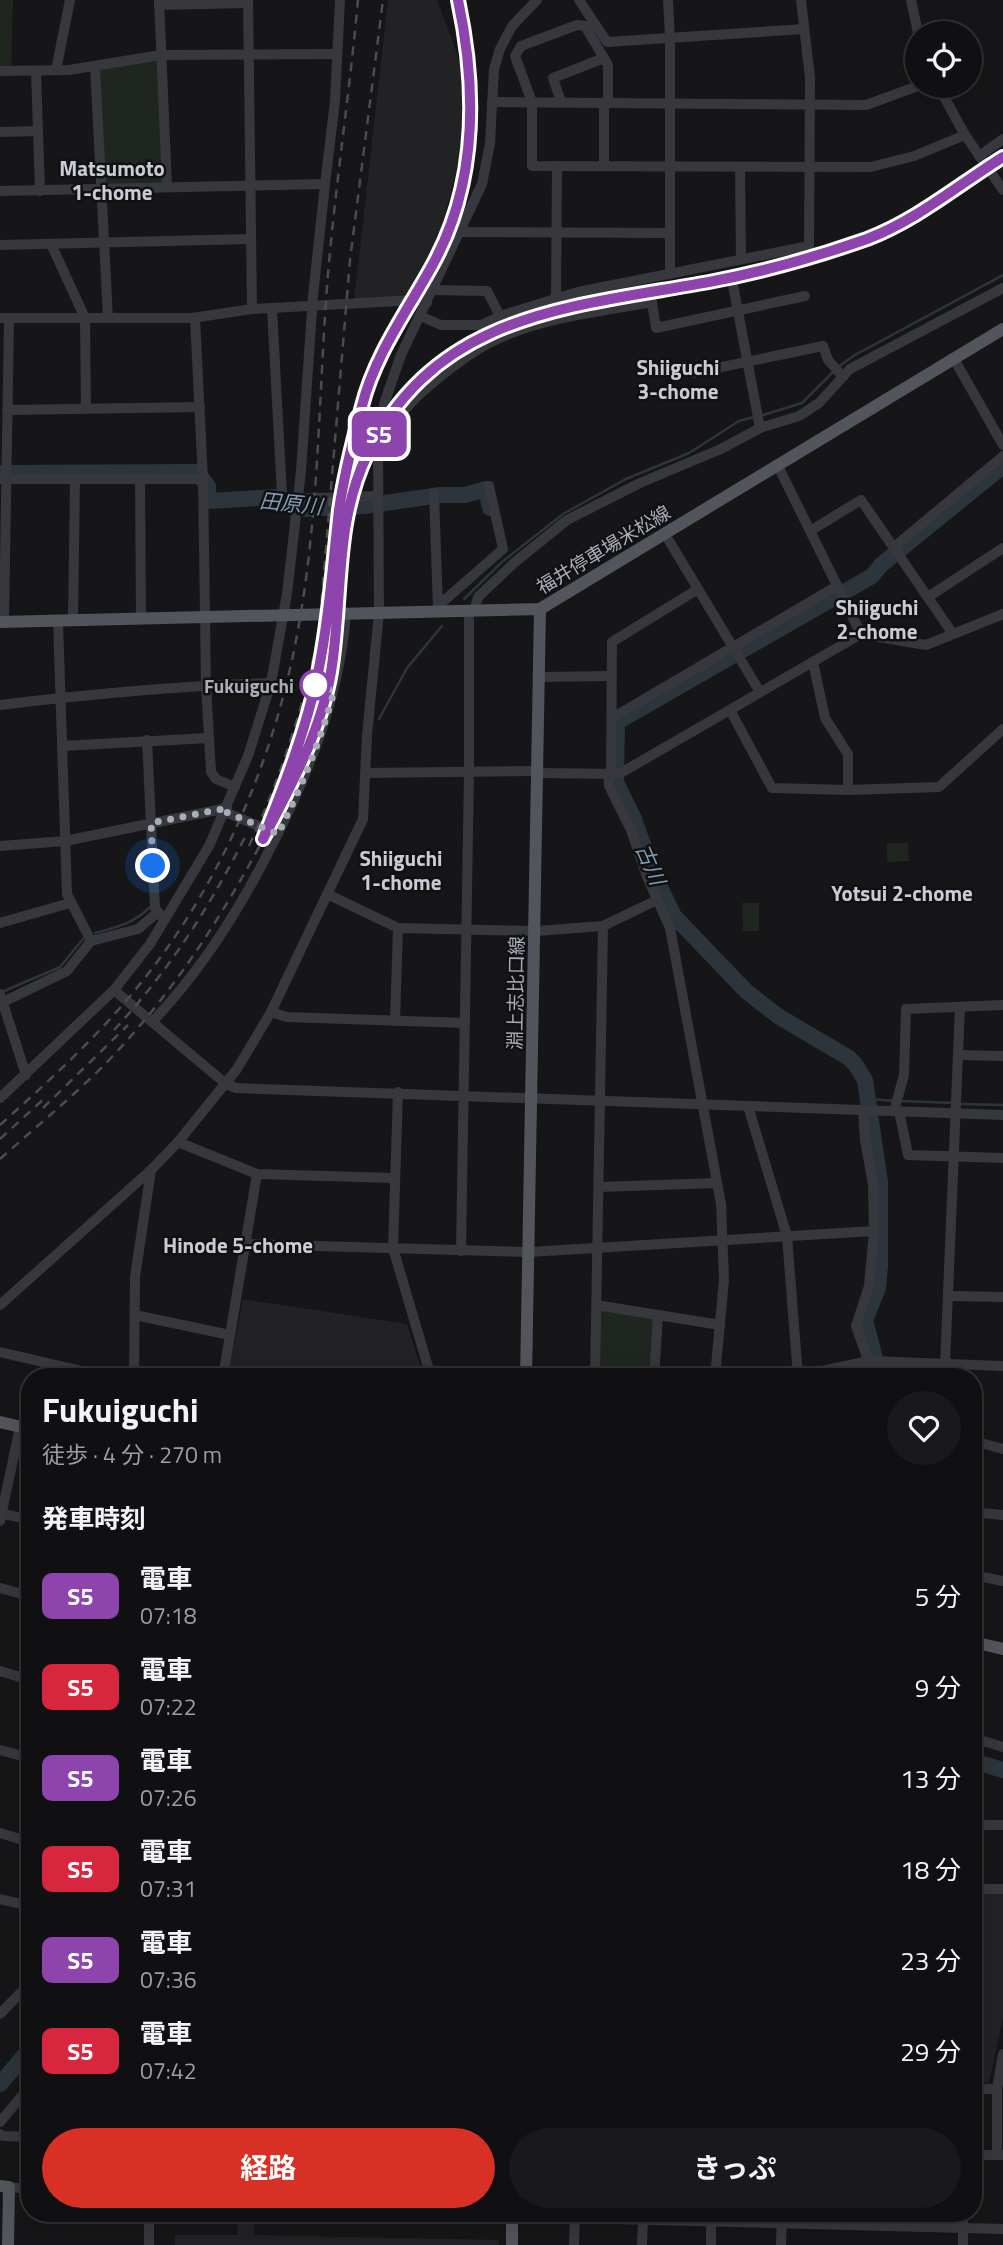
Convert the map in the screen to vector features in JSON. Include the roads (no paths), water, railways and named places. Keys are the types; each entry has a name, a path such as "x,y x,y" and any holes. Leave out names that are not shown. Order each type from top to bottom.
{"main road":[{"name":"福井停車場米松線","path":"2,622 346,614 438,609 540,609 1003,329"},
{"name":"淵上志比口線","path":"526,1368 540,609"},
{"path":"0,1422 21,1427"},
{"path":"982,1645 1003,1649"},
{"path":"5,2187 8,2245"},
{"path":"512,2222 512,2245"}],"street":[{"path":"56,70 70,0"},
{"path":"0,1098 114,990 166,921 209,846 226,810 271,683 298,500 312,306 335,101 340,0"},
{"path":"0,1305 151,1170 226,1084 271,1012 364,816 379,613 377,496 380,423 393,375 477,196 487,162 494,69 500,49 512,26 537,0"},
{"path":"579,0 607,42 804,29"},
{"path":"668,0 671,104 670,274"},
{"path":"420,316 441,325 482,325 500,316 556,298 809,246 810,78 801,0"},
{"path":"911,0 915,21"},
{"path":"167,187 159,3 248,1 252,309"},
{"path":"604,166 608,65 584,26 577,25 521,46 516,56 532,102 532,166 871,167 914,156 965,135"},
{"path":"0,71 56,70 161,55 337,54"},
{"path":"561,102 553,78 604,58"},
{"path":"95,66 108,318"},
{"path":"36,71 40,191"},
{"path":"492,102 866,105 905,91"},
{"path":"945,98 965,135 1003,190"},
{"path":"0,132 38,131"},
{"path":"979,156 1003,139"},
{"path":"556,298 557,166"},
{"path":"740,167 741,259"},
{"path":"0,191 325,184"},
{"path":"461,232 670,233"},
{"path":"0,245 250,239"},
{"path":"51,244 85,318 86,408"},
{"path":"733,285 760,428"},
{"path":"438,609 508,557 567,520 640,483 721,450 760,428 799,416 819,403 850,369 1003,288"},
{"path":"433,290 487,291 500,316"},
{"path":"380,423 400,416 437,379 478,349 542,323 652,302 656,328 805,296"},
{"path":"2,622 3,480 7,410 4,319 195,318 252,309 416,300 427,303"},
{"path":"272,309 281,492 285,499 298,500 377,496"},
{"path":"195,318 203,479 204,617 211,772 216,779 236,787"},
{"path":"693,373 823,346 828,360 843,377"},
{"path":"954,359 1003,445"},
{"path":"7,410 200,407"},
{"path":"894,547 1003,456"},
{"path":"778,466 861,634"},
{"path":"73,620 75,479"},
{"path":"140,479 141,618"},
{"path":"3,480 203,479"},
{"path":"489,485 503,549 508,557"},
{"path":"434,493 438,609"},
{"path":"810,531 861,500 953,634"},
{"path":"665,534 761,692"},
{"path":"928,597 1003,548"},
{"path":"461,1251 471,611 478,597 508,557"},
{"path":"611,718 837,586"},
{"path":"698,589 612,642 609,786 631,830 670,928 721,1204 724,1279 716,1368"},
{"path":"152,1022 190,980 221,937 244,899 301,786 337,677 346,614"},
{"path":"366,773 619,774 861,634 926,645 1003,614"},
{"path":"58,621 67,894 91,941"},
{"path":"813,662 825,718 848,754 848,790"},
{"path":"540,677 612,676"},
{"path":"0,705 60,697 206,685 271,683"},
{"path":"730,710 772,788 848,790 939,787 1003,729"},
{"path":"62,746 209,738"},
{"path":"147,740 155,908 166,921"},
{"path":"0,846 65,841 226,810 278,834"},
{"path":"327,894 398,928 536,931 603,926 657,900"},
{"path":"0,923 70,903"},
{"path":"26,1075 1,998 67,971 91,941 138,929 158,912"},
{"path":"595,1368 603,926"},
{"path":"395,1021 398,928"},
{"path":"114,990 226,1084 240,1088 1003,1115"},
{"path":"1003,1005 906,1009 904,1075 897,1111 908,1155 1003,1158"},
{"path":"945,1365 960,1007"},
{"path":"271,1012 287,1017 464,1023"},
{"path":"0,1041 13,1037"},
{"path":"959,1055 1003,1056"},
{"path":"398,1092 393,1248 429,1368"},
{"path":"748,1106 787,1236 795,1368"},
{"path":"863,1110 873,1184 874,1231 869,1286 856,1325 871,1368"},
{"path":"178,1142 257,1174 394,1178"},
{"path":"134,1368 135,1278 151,1170"},
{"path":"224,1368 257,1174"},
{"path":"599,1187 717,1183"},
{"path":"244,1244 529,1252 874,1231"},
{"path":"948,1296 1003,1297"},
{"path":"596,1304 720,1325"},
{"path":"135,1315 230,1335"},
{"path":"655,1368 658,1315"},
{"path":"0,1352 69,1368"},
{"path":"837,1368 869,1361 1003,1366"},
{"path":"886,1362 886,1368"},
{"path":"21,1443 1,1516 21,1519"},
{"path":"982,1443 1003,1449"},
{"path":"982,1513 1003,1515"},
{"path":"982,1577 1003,1581"},
{"path":"0,1588 21,1594"},
{"path":"0,1671 21,1677"},
{"path":"982,1741 1003,1747"},
{"path":"0,1750 21,1756"},
{"path":"982,1825 1003,1825"},
{"path":"0,1833 21,1839"},
{"path":"982,1889 1003,1889"},
{"path":"0,1899 21,1904"},
{"path":"0,2014 21,1992"},
{"path":"982,2155 1000,2155 999,2082 1003,2054"},
{"path":"982,2087 999,2082"},
{"path":"0,2122 21,2097"},
{"path":"0,2134 21,2137"},
{"path":"149,2222 149,2245"},
{"path":"574,2245 575,2222"},
{"path":"642,2245 644,2222"},
{"path":"711,2222 711,2245"},
{"path":"781,2245 782,2222"},
{"path":"854,2222 1003,2230"},
{"path":"963,2222 963,2245"}],"waterway":[{"path":"838,367 855,355 1003,275"},
{"path":"760,416 802,403 833,372"},
{"path":"464,599 502,562 563,514 626,479 689,453 739,421 754,417"},
{"name":"古川","path":"878,1368 865,1320 878,1288 880,1266 880,1182 865,1080 849,1058 778,1016 747,992 674,916 653,873 634,819 616,782 617,722 872,576 881,565 1003,466"},
{"name":"田原川","path":"0,473 196,472 208,486 208,501 276,497 304,509 365,506 440,495 465,495 486,489 490,508"},
{"path":"379,719 407,668 442,626"},
{"path":"95,933 131,921 150,907"},
{"path":"4,991 60,967 83,939"},
{"path":"869,1099 895,1101"},
{"path":"901,1101 954,1103"},
{"path":"961,1104 1003,1105"},
{"path":"982,1764 1003,1770"},
{"path":"0,2084 21,2060"}],"railway":[{"path":"0,1125 105,1025 154,966 186,921 214,873 238,823 277,720 291,666 307,574 329,262 358,0"},
{"path":"249,846 290,741 319,632 350,260 383,0"},
{"path":"339,514 349,450 368,388 385,349 439,250 463,186 470,140 471,93 458,0"},
{"path":"0,1159 96,1073 132,1035 175,981 213,926 264,838 305,754 327,692 335,646 342,540 355,485 383,427 408,393 423,378 450,356 510,325 575,306 751,272 862,240 930,208 1003,158"},
{"path":"114,1030 153,984 188,936 247,833"},
{"path":"43,1108 128,1025"},
{"path":"0,1139 47,1096"}],"train":[{"name":"S5","path":"458,0 471,100 468,163 451,223 435,260 386,347 367,388 344,479 325,635 311,703 296,752 263,839 291,786 326,695 336,635 342,539 357,480 367,455 391,415 424,377 462,348 488,333 516,322 568,308 768,268 870,238 922,213 1003,157"}],"place":[{"name":"Fukuiguchi","path":"315,685"}],"district":[{"name":"Matsumoto 1-chome","path":"112,180"},
{"name":"Shiiguchi 3-chome","path":"678,379"},
{"name":"Shiiguchi 2-chome","path":"877,619"},
{"name":"Shiiguchi 1-chome","path":"401,870"},
{"name":"Yotsui 2-chome","path":"902,893"},
{"name":"Hinode 5-chome","path":"238,1245"}]}
